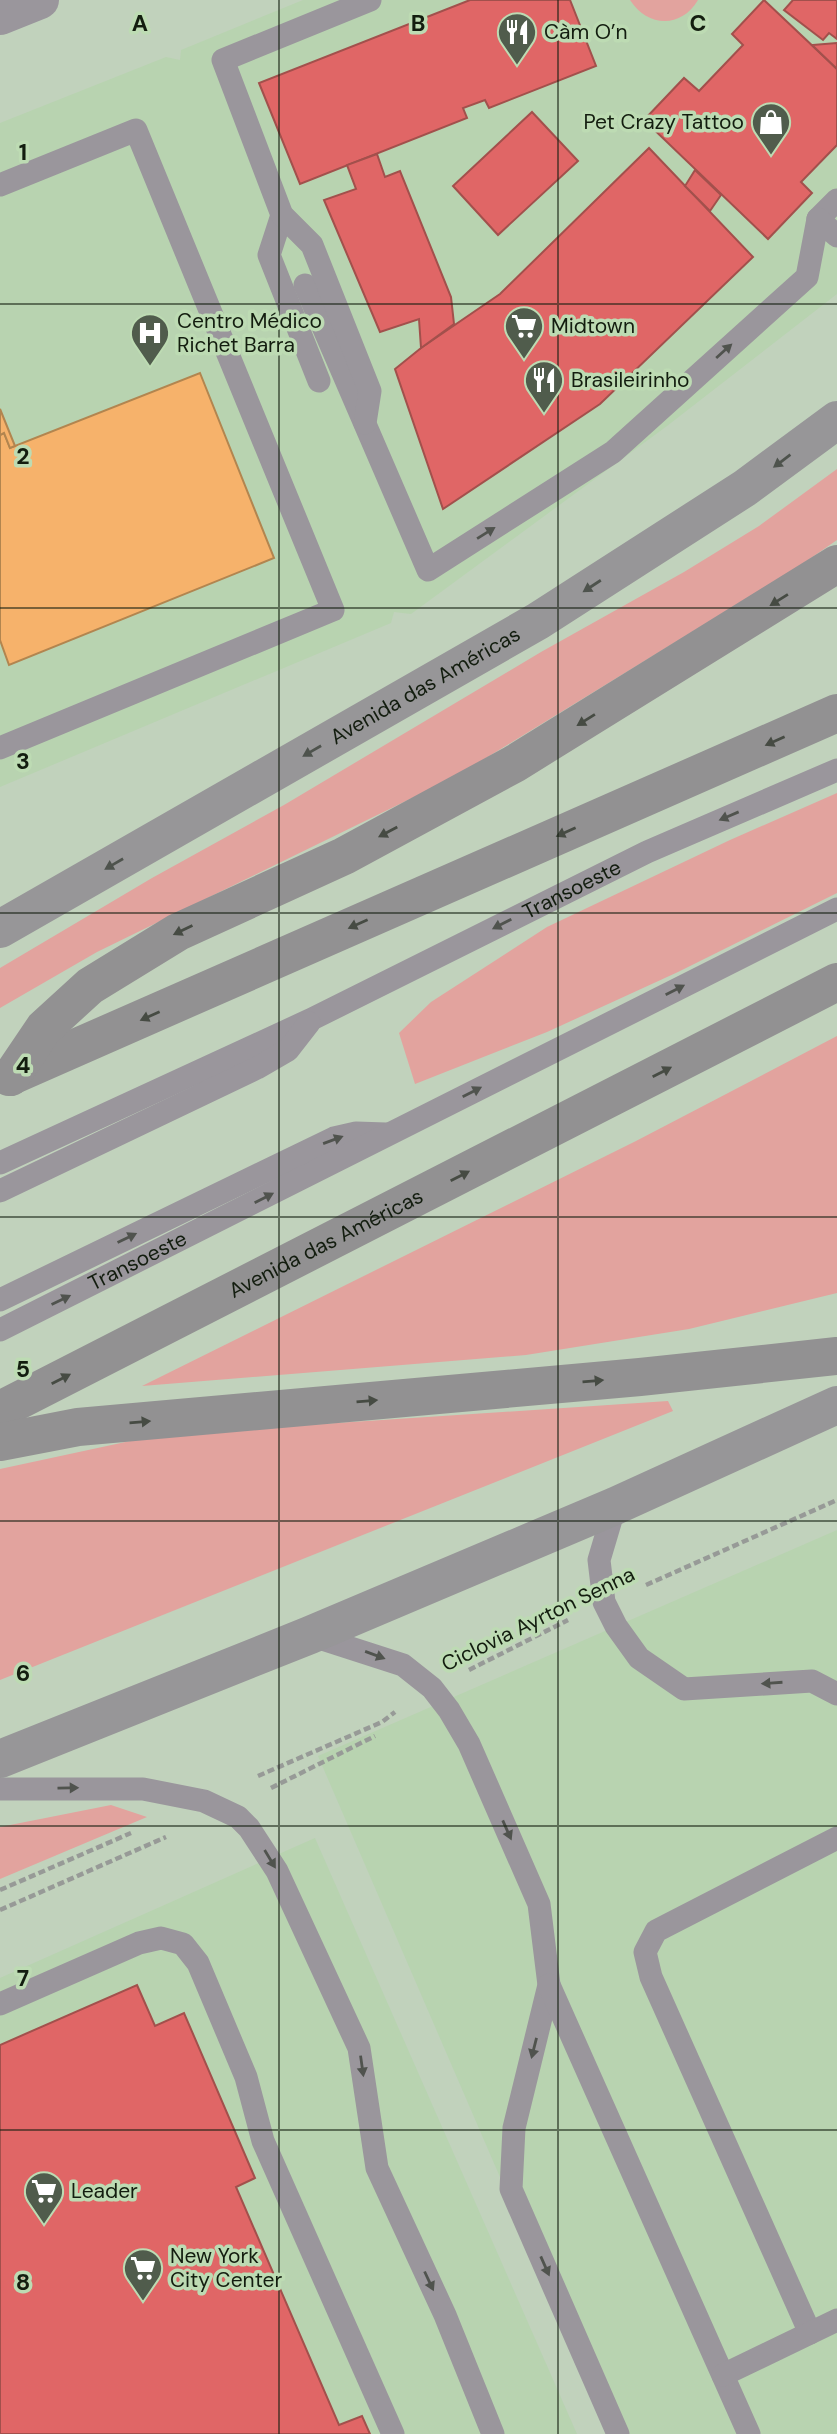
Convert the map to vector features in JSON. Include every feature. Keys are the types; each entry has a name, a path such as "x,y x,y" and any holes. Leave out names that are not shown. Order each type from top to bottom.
{"highway":[{"path":"5,1079 44,1028 90,986 178,932 344,856 514,764 837,564"},
{"path":"5,1079 837,713"},
{"name":"Avenida das Américas","path":"0,1410 837,982"},
{"path":"0,1442 78,1427 640,1377 837,1356"}],"main road":[{"name":"Avenida das Américas","path":"0,929 538,621 745,488 837,420"},
{"path":"0,1759 310,1635 615,1506 837,1405"}],"street":[{"path":"0,16 40,0"}],"lane":[{"path":"365,423 370,391 312,245 282,215 223,60 370,0"},
{"path":"0,185 136,130 333,610 0,748"},
{"path":"305,285 428,570 613,452 634,434 807,277 818,219 837,201"},
{"path":"282,215 269,255 319,381"},
{"path":"818,219 837,236"},
{"name":"Transoeste","path":"0,1163 310,1020 647,852 837,770"},
{"name":"Transoeste","path":"0,1331 837,909"},
{"name":"Transoeste","path":"0,1191 257,1068 288,1050 310,1020"},
{"name":"Transoeste","path":"0,1300 334,1138 356,1133 389,1134"},
{"path":"615,1506 599,1560 604,1602 616,1626 639,1658 684,1689 812,1681 837,1694"},
{"path":"310,1635 403,1665 432,1688 469,1744 539,1904 549,1985 749,2434"},
{"path":"0,1789 143,1789 204,1801 237,1817 249,1828 277,1871 359,2048 377,2168 445,2315 493,2434"},
{"path":"810,2333 652,1977 645,1952 656,1931 837,1838"},
{"path":"0,2004 139,1943 161,1938 183,1944 198,1964 246,2077 263,2141 393,2434"},
{"path":"549,1985 514,2128 511,2189 618,2434"},
{"path":"723,2375 837,2320"}],"path":[{"name":"Ciclovia Ayrton Senna","path":"258,1776 382,1722 432,1688 604,1602 837,1500"},
{"path":"267,1790 374,1736"},
{"path":"0,1890 136,1831"},
{"path":"0,1910 170,1836"}],"shaded area":[{"path":"303,0 837,0 837,294 667,426 411,614 394,612 391,623 0,787 0,123 166,57 180,60 181,50"},
{"path":"630,0 698,0 683,16 664,21 645,15"},
{"path":"837,469 837,540 798,567 455,777 97,952 0,1008 0,968 152,878 284,805 541,652 684,572 759,526"},
{"path":"837,793 837,893 678,972 547,1032 415,1084 399,1033 431,1002 547,927 730,840"},
{"path":"837,1036 837,1293 689,1329 526,1355 142,1386 636,1141"},
{"path":"668,1401 673,1411 0,1680 0,1469 158,1435"},
{"path":"837,1530 837,2434 611,2434 318,1756"},
{"path":"111,1805 147,1817 0,1879 0,1827"},
{"path":"315,1838 577,2434 0,2434 0,1978"}],"building: Shops":[{"path":"470,0 570,0 596,66 489,108 485,100 463,108 467,118 300,184 259,83"},
{"path":"764,0 837,69 837,145 801,182 812,193 768,239 644,120 684,78 699,91 743,45 732,34"},
{"path":"793,0 837,0 837,39 829,33 823,40 784,10"},
{"path":"837,43 837,69 812,45"},
{"path":"532,112 578,161 498,235 453,186"},
{"path":"649,148 753,257 600,404 443,509 395,369 500,294"},
{"path":"377,154 385,177 400,171 451,297 454,324 421,348 419,319 380,332 324,200 356,189 347,165"},
{"path":"695,170 721,195 710,211 685,186"},
{"name":"New York City Center","path":"137,1985 155,2026 184,2013 255,2178 236,2187 339,2425 362,2416 370,2434 0,2434 0,2045"}],"building: Health":[{"path":"200,373 274,558 9,665 0,640 0,435 4,433 10,448"},
{"path":"0,409 15,446 10,448 4,433 0,435"}],"place":[{"name":"Càm O’n","path":"517,66"},
{"name":"Pet Crazy Tattoo","path":"771,156"},
{"name":"Midtown","path":"524,360"},
{"name":"Centro Médico Richet Barra","path":"150,367"},
{"name":"Brasileirinho","path":"544,414"},
{"name":"Leader","path":"44,2225"},
{"name":"New York City Center","path":"143,2302"}]}
